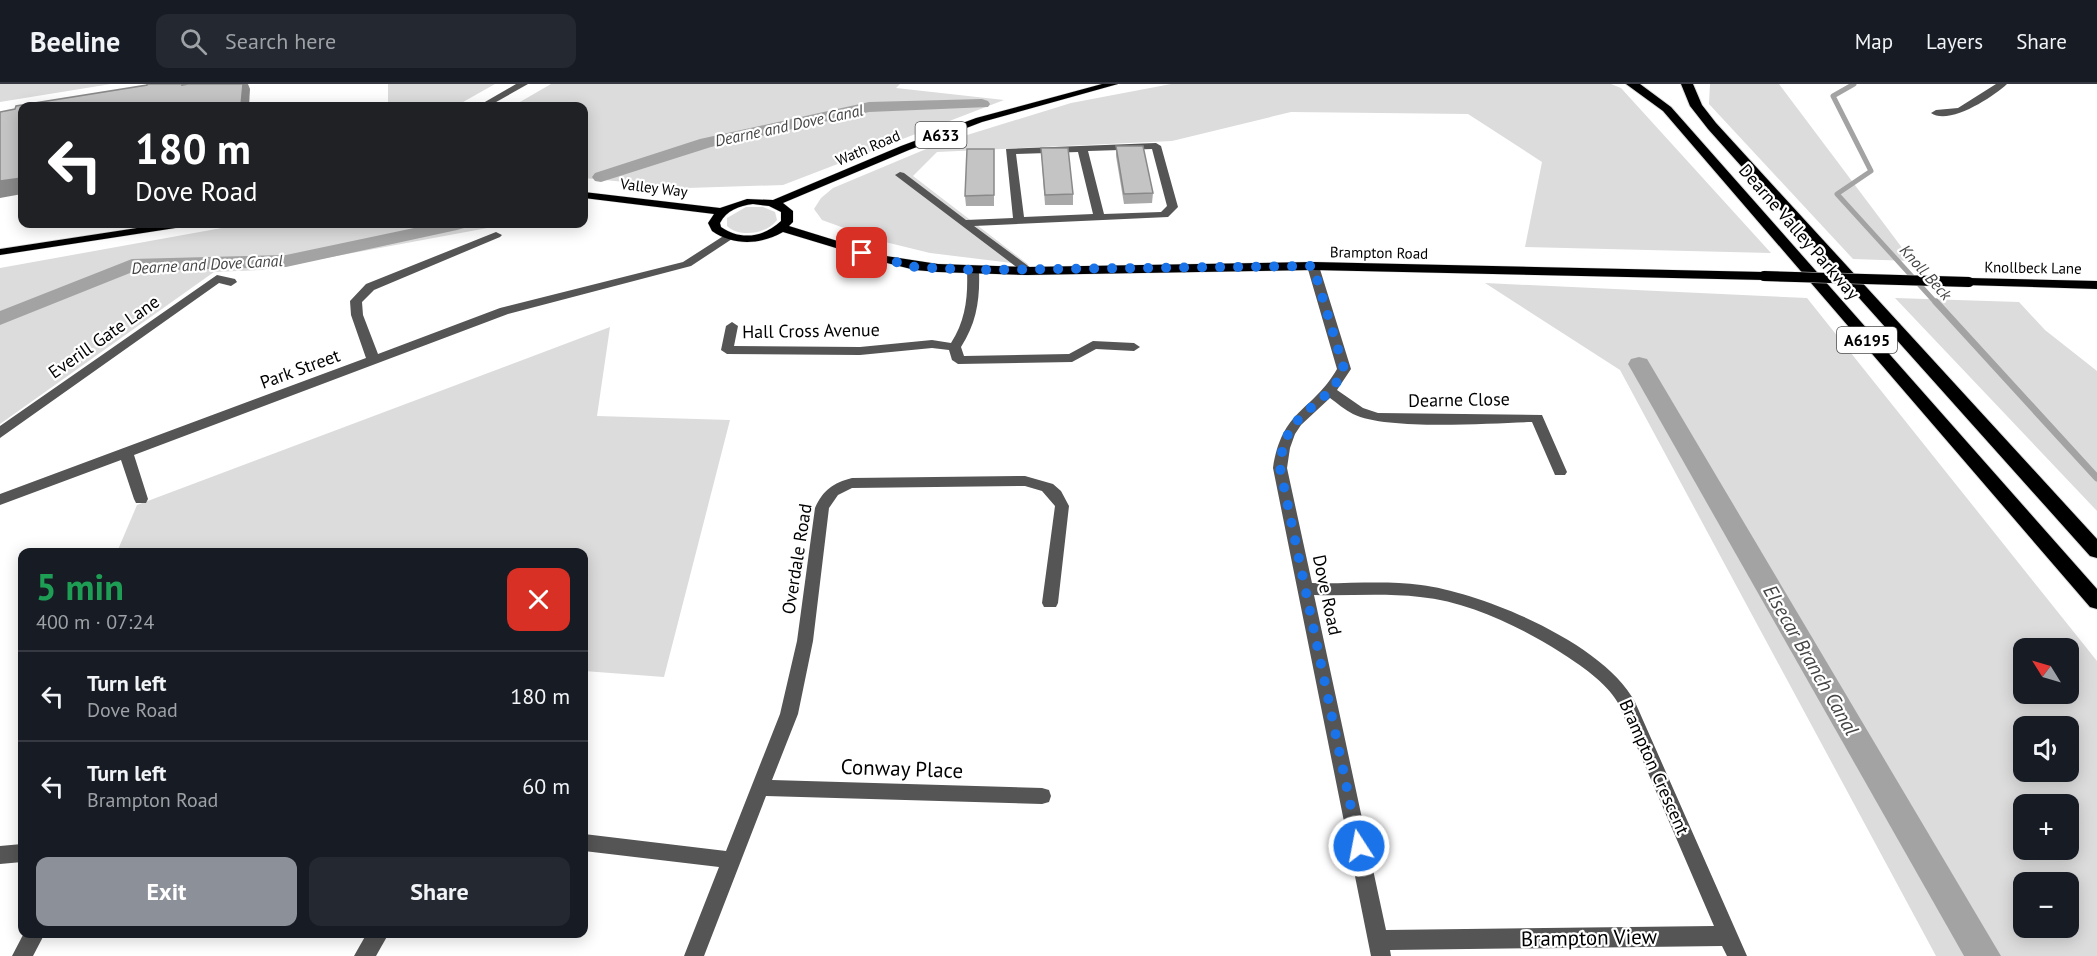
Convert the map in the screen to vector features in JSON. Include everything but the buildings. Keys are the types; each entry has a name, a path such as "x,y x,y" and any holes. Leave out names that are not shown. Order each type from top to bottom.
{"highway":[{"name":"Dearne Valley Parkway","path":"1632,84 1667,109 2097,602"},
{"name":"Dearne Valley Parkway","path":"1687,84 1696,106 1712,126 2097,551"}],"main road":[{"name":"Wath Road","path":"775,203 905,148 979,120 1113,84"},
{"name":"Valley Way","path":"588,195 721,212"},
{"path":"753,201 775,203 787,211 787,222 782,228 763,237 752,239 729,237 716,229 714,223 721,212 740,203 753,201"},
{"path":"0,252 156,228"},
{"name":"Brampton Road","path":"782,228 915,267 973,270 1313,266 1764,276"},
{"name":"Knollbeck Lane","path":"1764,276 2097,285"}],"street":[{"path":"490,102 522,84"},
{"path":"1936,112 1960,111 2002,84"},
{"path":"963,223 1164,215 1173,207 1156,146 1010,152 1019,220"},
{"path":"1082,148 1099,218"},
{"path":"894,186 904,178 1026,271"},
{"path":"374,361 357,315 356,301 370,287 496,235"},
{"name":"Park Street","path":"0,500 504,311 687,264 729,237"},
{"name":"Dove Road","path":"1313,266 1344,369 1339,380 1303,413 1290,430 1281,448 1280,468 1307,589 1379,948"},
{"path":"973,270 974,304 963,336 955,347 958,360 1072,358 1094,345 1134,347"},
{"name":"Everill Gate Lane","path":"0,433 217,279 231,282"},
{"name":"Hall Cross Avenue","path":"732,326 727,350 860,351 932,344 955,347"},
{"name":"Dearne Close","path":"1329,391 1358,411 1377,417 1401,419 1537,417 1560,472"},
{"path":"126,452 141,499"},
{"name":"Overdale Road","path":"694,956 789,714 799,674 822,508 826,497 837,487 852,483 1025,481 1049,487 1058,496 1062,506 1050,603"},
{"name":"Brampton Crescent","path":"1307,589 1420,591 1449,597 1522,624 1560,645 1591,666 1618,689 1631,711 1737,956"},
{"name":"Conway Place","path":"761,788 1042,796"},
{"path":"588,843 731,860"},
{"path":"0,855 18,853"},
{"name":"Brampton View","path":"1379,948 1729,936"},
{"path":"22,956 32,938"},
{"path":"364,956 376,938"}],"shaded area":[{"path":"0,84 111,84 0,102"},
{"path":"388,84 495,84 463,102 388,102"},
{"path":"551,84 900,84 896,88 1004,100 783,185 687,188 588,178 588,102 520,102"},
{"path":"1171,84 1611,84 1621,88 1771,253 1525,247 1542,162 1468,114 1291,112 1172,141 937,152 913,176 1029,265 930,253 877,240 822,220 814,209 821,198 833,188 938,144 1071,103"},
{"path":"1710,84 1779,84 1912,261 1853,259 1709,104"},
{"path":"746,207 763,207 775,212 777,220 767,229 753,233 732,230 727,226 727,218"},
{"path":"222,228 487,228 261,270 214,272 0,424 0,268"},
{"path":"1485,283 1807,298 2079,638 2013,638 2013,704 2079,704 2079,638 2097,661 2097,956 1936,956 1620,370"},
{"path":"1895,298 2019,302 2045,330 2097,371 2097,511"},
{"path":"610,327 597,416 730,420 664,677 588,671 588,548 119,548 137,505"}],"waterway":[{"name":"Knoll Beck","path":"1854,84 1833,96 1871,171 1837,194 1937,304"},
{"name":"Dearne and Dove Canal","path":"601,177 706,143 869,107 982,104"},
{"name":"Dearne and Dove Canal","path":"0,319 132,265 286,261 439,228"},
{"name":"Knoll Beck","path":"1936,302 2097,478"},
{"name":"Elsecar Branch Canal","path":"1639,364 1809,661 1983,956"}],"route":[{"path":"862,253 915,267 973,270 1313,266 1344,369 1339,380 1303,413 1290,430 1281,448 1280,468 1359,846"}]}
